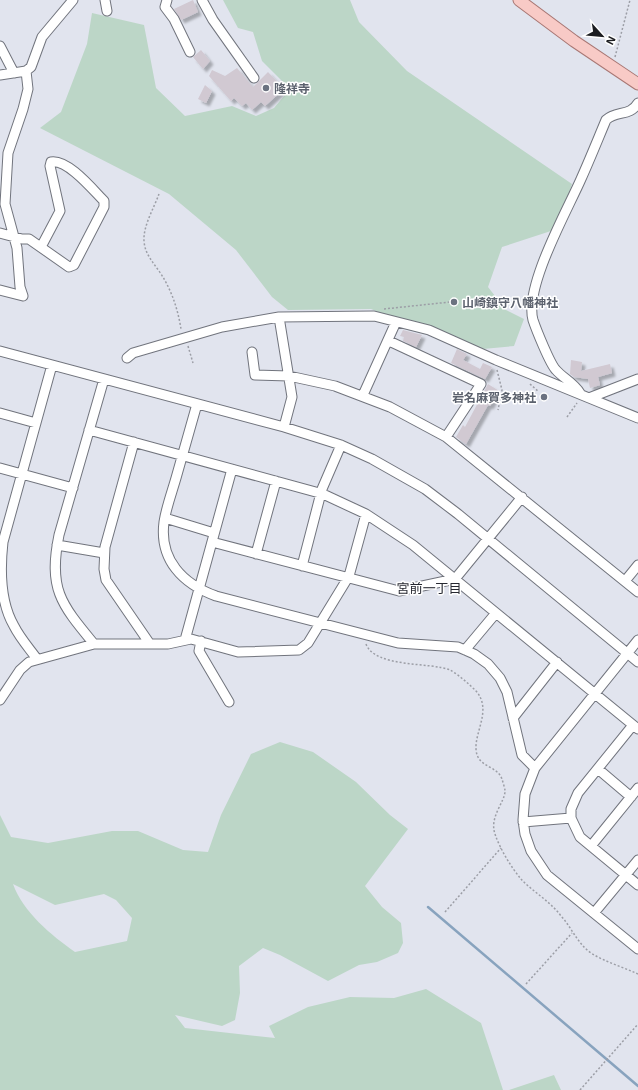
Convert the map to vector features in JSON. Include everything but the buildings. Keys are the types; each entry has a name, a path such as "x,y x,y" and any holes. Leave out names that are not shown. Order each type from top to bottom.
{"main road":[{"path":"519,0 574,41 638,84"}],"street":[{"path":"0,74 26,71 31,67 42,37 73,0"},
{"path":"105,0 107,11"},
{"path":"167,0 165,7 174,19 190,52"},
{"path":"202,0 213,20 254,78"},
{"path":"0,46 14,72"},
{"path":"0,290 23,296 20,287 17,248 5,204 8,153 28,89 26,71"},
{"path":"584,396 554,368 534,322 531,312 532,297 553,237 581,179 606,120 609,117 630,112 638,103"},
{"path":"0,233 22,239 30,238 41,247 69,267 74,265 104,207 104,201 75,172 55,161 51,162 50,166 60,210 41,247"},
{"path":"127,358 133,353 222,327 279,317 374,316 429,330 496,360 638,418"},
{"path":"279,317 292,397 284,427"},
{"path":"363,395 396,322"},
{"path":"388,341 481,384 446,437"},
{"path":"0,351 284,427 341,445 372,459 425,489 638,662"},
{"path":"252,352 255,375 289,376 335,386 363,395 390,407 446,437 638,592"},
{"path":"37,659 13,626 3,605 1,559 4,524 22,474 52,365"},
{"path":"94,644 72,618 58,593 55,564 57,545 104,379"},
{"path":"584,396 638,379"},
{"path":"197,404 165,518 164,536 170,561 182,578 199,589 216,596 403,644 458,647 464,650 488,664 500,678 507,692 522,754 535,768"},
{"path":"0,413 36,423"},
{"path":"89,430 321,494 366,514 413,545 595,693 636,727 598,769 574,800 571,818 580,837 638,885"},
{"path":"134,442 104,553 104,569 106,580 150,644"},
{"path":"302,566 321,494 341,445"},
{"path":"0,468 73,488"},
{"path":"185,640 232,469"},
{"path":"256,554 276,481"},
{"path":"212,542 399,591 456,579 522,497"},
{"path":"0,700 20,670 29,662 94,644 168,644 191,639 238,652 299,650 308,644 348,578 366,514"},
{"path":"165,518 214,533"},
{"path":"57,545 104,553"},
{"path":"625,581 638,565"},
{"path":"464,650 496,612"},
{"path":"638,640 535,768 525,794 523,822 531,851 547,875 638,950"},
{"path":"201,642 199,651 229,702"},
{"path":"513,718 557,662"},
{"path":"598,769 631,797"},
{"path":"590,846 638,788"},
{"path":"523,822 571,818"},
{"path":"594,913 638,860"}],"path":[{"path":"613,67 630,0"},
{"path":"159,194 145,232 144,242 147,255 162,274 177,307 181,329 193,363"},
{"path":"382,309 426,303 450,302"},
{"path":"496,360 502,390 498,410"},
{"path":"567,417 584,396"},
{"path":"361,633 367,648 376,654 392,661 450,670 477,693 482,706 483,721 476,738 476,751 480,762 497,772 501,778 505,792 496,811 494,826 494,833 501,848 522,879 561,916 576,940 592,953 638,974"},
{"path":"445,912 501,848"},
{"path":"526,984 572,932"},
{"path":"580,1090 638,1024"}],"green space":[{"path":"223,0 350,0 359,22 407,71 572,184 557,229 502,247 488,287 506,310 524,319 514,346 472,350 371,309 288,310 272,297 236,250 169,194 40,128 61,112 87,44 92,13 144,25 156,88 185,116 232,106 256,116 274,108 290,89 262,61 253,32 238,28"},
{"path":"280,742 313,752 356,782 390,815 408,829 365,886 382,907 401,923 403,943 398,953 377,962 359,965 328,981 280,955 263,948 239,966 240,993 235,1020 222,1026 175,1015 185,1028 275,1038 269,1026 308,1007 350,997 394,998 426,989 481,1023 503,1090 0,1090 0,815 11,837 48,843 112,831 138,831 183,850 208,852 221,815 251,754","holes":["13,884 55,905 104,894 116,900 132,918 127,941 75,952 39,922 24,904"]},
{"path":"554,1075 561,1090 509,1090"}],"waterway":[{"path":"428,907 638,1086"}],"place":[{"name":"隆祥寺","path":"266,88"},
{"name":"山崎鎮守八幡神社","path":"454,302"},
{"name":"岩名麻賀多神社","path":"544,397"}],"district":[{"name":"宮前一丁目","path":"429,588"}]}
